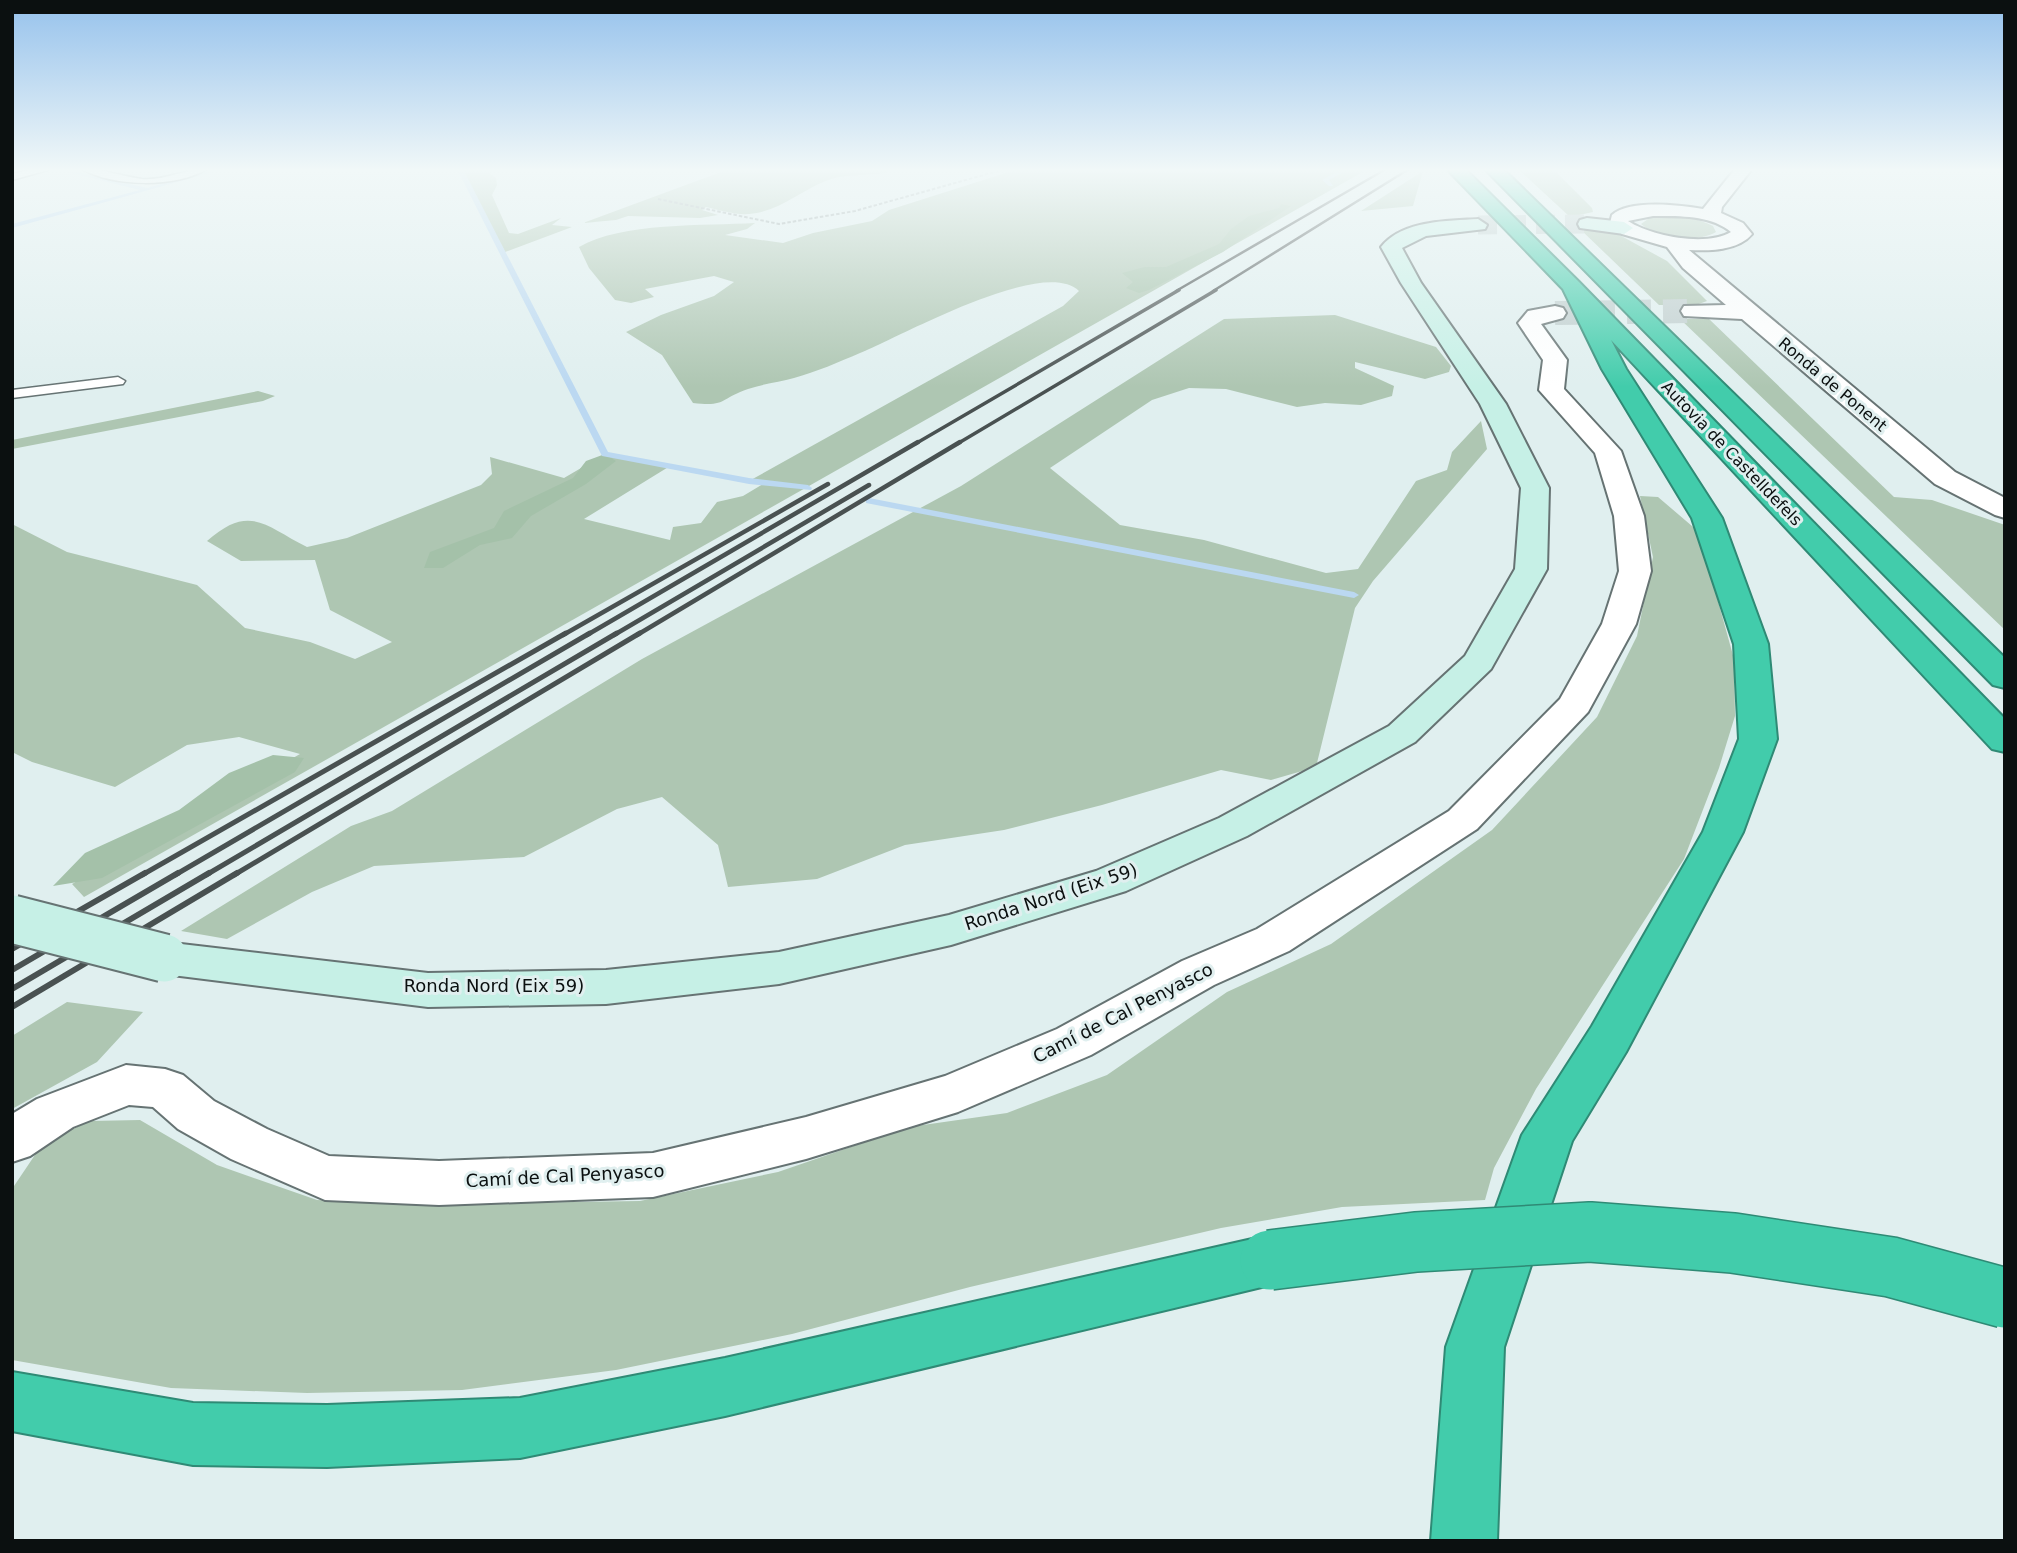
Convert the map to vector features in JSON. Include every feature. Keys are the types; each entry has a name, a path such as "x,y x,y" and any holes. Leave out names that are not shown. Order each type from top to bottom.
{"highway":[{"name":"Autovia de Castelldefels","path":"1515,241 1564,299 2005,741"},
{"name":"Autovia de Castelldefels","path":"1566,241 1998,670"},
{"path":"1464,1541 1475,1348 1548,1135 1609,1039 1723,832 1758,738 1751,644 1707,519 1614,369 1564,299"},
{"path":"12,1401 77,1415 193,1434 340,1435 520,1428 725,1387 1270,1260 1416,1242 1590,1232 1733,1243 1891,1267 2005,1298"}],"main road":[{"name":"Ronda Nord (Eix 59)","path":"12,919 164,958 428,990 606,987 779,968 951,930 1111,881 1233,827 1402,734 1479,662 1531,569 1535,488 1493,404 1391,247 1397,241"}],"street":[{"path":"1667,241 1712,244 1725,241"},
{"name":"Ronda de Ponent","path":"1675,243 1690,264 1945,478 2005,509"},
{"name":"Camí de Cal Penyasco","path":"12,1141 55,1113 127,1085 165,1089 207,1121 249,1144 325,1178 439,1183 653,1175 806,1138 958,1092 1074,1042 1198,973 1273,940 1463,820 1575,704 1619,624 1635,571 1629,516 1608,451 1551,390 1555,360 1529,323 1564,299"},
{"path":"1692,311 1746,312"}],"lane":[{"path":"12,394 118,381"}],"green space":[{"path":"499,241 533,241 505,252"},
{"path":"591,241 1240,241 84,897 72,884 300,754 239,737 187,745 115,787 32,762 12,752 12,524 67,552 197,585 245,628 310,642 355,659 392,642 330,610 315,560 241,561 207,541 222,529 246,521 268,526 307,547 347,538 481,485 492,474 490,457 564,478 605,454 670,466 584,519 670,540 673,527 701,523 717,502 743,496 763,484 749,481 1063,306 1079,291 1061,283 1035,284 1004,291 937,317 819,370 748,389 718,403 704,404 693,403 662,355 626,332 661,315 714,296 734,282 714,276 645,289 654,297 631,303 615,300 589,268 579,247"},
{"path":"1221,241 1239,241 1149,290 1139,293 1126,288 1133,282 1122,273 1145,267 1166,267"},
{"path":"1593,241 1631,241 1667,261 1707,301 1696,305 1659,305"},
{"path":"1335,315 1436,347 1451,366 1449,372 1425,379 1355,362 1355,368 1394,386 1392,396 1361,405 1325,403 1297,407 1226,389 1189,388 1152,400 1050,468 1120,525 1204,540 1326,573 1358,569 1416,481 1447,470 1452,452 1481,421 1487,449 1373,581 1355,608 1316,767 1271,780 1221,770 1004,830 905,845 817,879 728,887 718,845 662,797 617,809 524,857 374,866 312,892 227,939 181,931 351,826 392,811 642,659 961,486 1224,319"},
{"path":"1680,319 1709,319 1894,497 1932,500 2005,525 2005,630"},
{"path":"258,391 275,396 263,401 12,449 12,440"},
{"path":"605,454 616,461 586,484 531,516 512,538 480,545 443,568 424,568 430,552 494,528 504,511 573,478 586,461"},
{"path":"1640,496 1658,497 1699,532 1734,659 1735,716 1719,768 1684,859 1536,1089 1494,1168 1485,1200 1342,1207 1221,1228 970,1287 792,1334 616,1370 462,1390 307,1393 171,1388 12,1360 12,1189 43,1143 90,1121 140,1120 217,1165 317,1200 433,1204 640,1201 778,1172 909,1127 1007,1113 1107,1075 1227,992 1331,944 1492,830 1597,717 1637,636 1653,557"},
{"path":"273,755 304,758 295,772 102,878 53,886 85,853 179,810 229,773"},
{"path":"67,1002 143,1012 97,1062 12,1109 12,1036"}],"waterway":[{"path":"497,241 605,454 749,481 808,488"},
{"path":"869,501 1354,595"}],"tunnel":[{"path":"1555,313 1692,311"}],"railway":[{"path":"1176,291 1261,241"},
{"path":"1213,291 1293,241"},
{"path":"915,444 1179,290"},
{"path":"957,444 1216,290"},
{"path":"587,635 918,442"},
{"path":"637,635 960,442"},
{"path":"563,635 828,484"},
{"path":"614,635 869,485"},
{"path":"142,875 566,633"},
{"path":"175,875 590,633"},
{"path":"206,875 617,633"},
{"path":"234,875 640,633"},
{"path":"12,949 145,873"},
{"path":"12,970 178,873"},
{"path":"12,989 209,873"},
{"path":"12,1007 237,873"}]}
